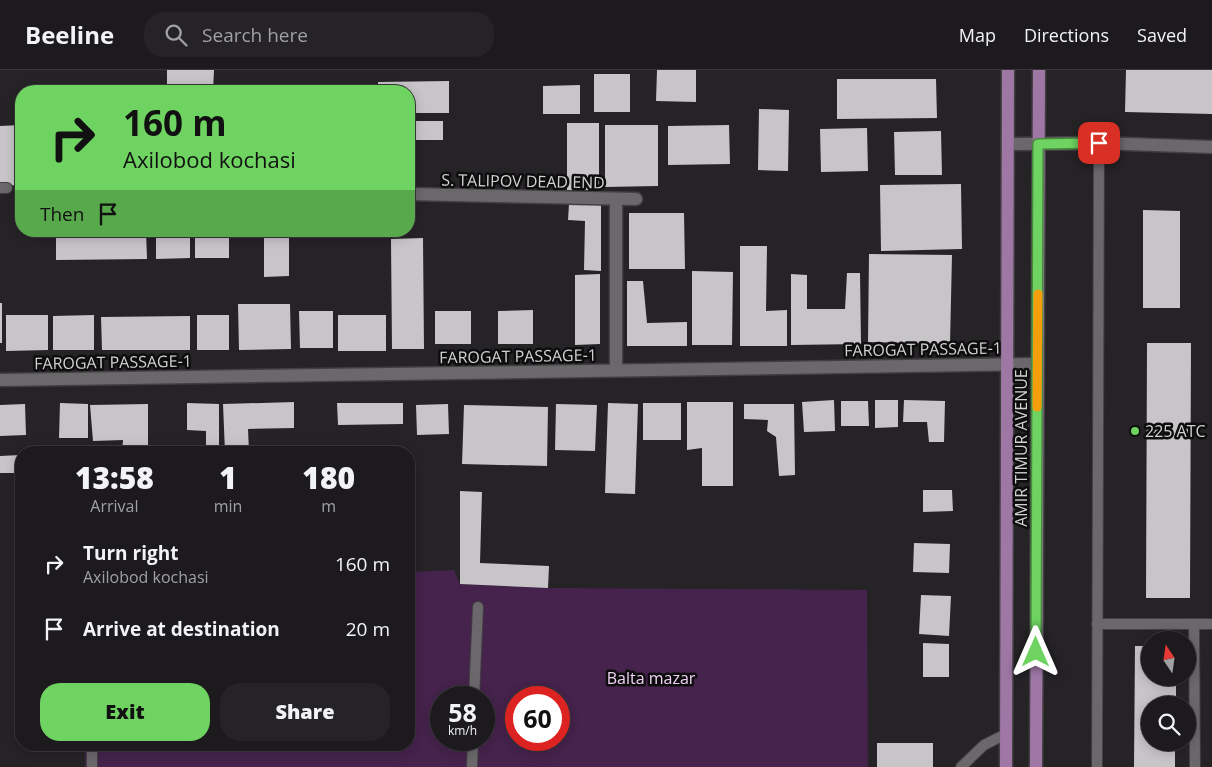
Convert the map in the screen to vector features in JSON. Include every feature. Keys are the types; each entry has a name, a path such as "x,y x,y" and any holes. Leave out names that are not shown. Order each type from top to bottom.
{"main road":[{"name":"AMIR TIMUR AVENUE","path":"1006,767 1008,70"},
{"name":"AMIR TIMUR AVENUE","path":"1036,767 1039,70"}],"street":[{"path":"1008,144 1099,143 1212,147"},
{"name":"S. TALIPOV DEAD END","path":"415,194 636,199"},
{"path":"616,199 616,370"},
{"name":"FAROGAT PASSAGE-1","path":"0,380 1037,364"}],"lane":[{"path":"1097,767 1099,143"},
{"path":"475,686 478,606"},
{"path":"1097,624 1212,624"},
{"path":"1194,624 1195,767"},
{"path":"961,767 984,746 1006,734"},
{"path":"92,751 92,767"},
{"path":"472,767 473,751"}],"green space":[{"name":"Balta mazar","path":"454,570 460,584 548,588 867,590 868,767 85,767 85,751 415,751 415,572"}],"building":[{"path":"167,70 214,70 213,85 167,85"},
{"path":"657,70 696,70 696,102 656,101"},
{"path":"1126,70 1212,70 1212,114 1125,112"},
{"path":"594,74 630,74 630,112 594,112"},
{"path":"837,79 936,79 937,118 837,119"},
{"path":"449,81 449,113 415,113 415,85 378,85 378,82"},
{"path":"580,85 580,114 543,114 543,86"},
{"path":"759,109 789,110 788,171 758,170"},
{"path":"415,121 443,121 443,140 415,140"},
{"path":"567,123 599,123 599,190 567,190"},
{"path":"15,125 15,185 0,186 0,126"},
{"path":"605,125 658,125 658,186 605,187"},
{"path":"729,125 730,164 668,165 668,126"},
{"path":"867,128 868,171 821,172 820,129"},
{"path":"941,131 942,175 895,175 894,132"},
{"path":"961,184 962,249 881,251 880,185"},
{"path":"569,204 601,204 601,271 584,270 585,221 568,220"},
{"path":"1143,210 1180,211 1180,308 1143,308"},
{"path":"629,213 684,213 685,269 629,269"},
{"path":"56,237 146,237 147,259 56,260"},
{"path":"156,237 190,237 190,258 156,259"},
{"path":"195,237 229,237 229,258 195,258"},
{"path":"264,237 289,237 289,276 264,277"},
{"path":"423,238 424,349 392,349 391,239"},
{"path":"740,246 767,246 766,311 787,310 787,346 740,346"},
{"path":"869,254 952,255 950,344 868,342"},
{"path":"692,271 733,272 732,345 692,345"},
{"path":"847,273 860,273 861,344 791,345 791,274 807,275 807,309 845,309"},
{"path":"600,274 600,344 575,345 575,275"},
{"path":"627,281 643,281 647,323 687,322 687,346 627,346"},
{"path":"0,303 2,303 2,343 0,343"},
{"path":"238,304 290,304 291,349 239,350"},
{"path":"533,310 533,344 498,344 498,311"},
{"path":"299,311 333,311 333,348 300,348"},
{"path":"435,311 471,311 471,344 435,344"},
{"path":"6,315 48,315 48,350 6,351"},
{"path":"94,315 94,350 53,350 53,316"},
{"path":"197,315 229,315 229,350 197,350"},
{"path":"338,315 386,315 386,351 338,351"},
{"path":"190,316 190,350 102,350 101,317"},
{"path":"1147,343 1191,343 1190,598 1146,598"},
{"path":"834,400 835,431 804,432 802,402"},
{"path":"875,400 898,400 898,427 875,428"},
{"path":"904,400 945,401 944,442 929,442 927,422 903,422"},
{"path":"841,401 868,401 869,426 841,426"},
{"path":"294,402 294,428 248,429 249,446 225,446 223,404"},
{"path":"687,402 733,402 733,486 702,486 702,448 687,450"},
{"path":"60,403 88,404 88,438 59,438"},
{"path":"187,403 219,404 219,446 206,446 206,431 187,430"},
{"path":"337,403 403,403 403,424 338,425"},
{"path":"608,403 638,404 635,494 605,493"},
{"path":"643,403 681,403 681,440 643,440"},
{"path":"25,404 26,435 0,436 0,405"},
{"path":"148,404 148,446 122,446 123,440 93,441 90,405"},
{"path":"448,404 449,434 417,435 416,405"},
{"path":"556,404 597,405 595,451 555,450"},
{"path":"744,404 794,404 795,475 779,476 776,437 767,431 768,420 744,419"},
{"path":"464,405 548,407 547,466 462,464"},
{"path":"15,455 15,473 0,473 0,456"},
{"path":"923,490 952,490 953,511 923,512"},
{"path":"460,491 482,492 480,563 549,566 548,588 460,584"},
{"path":"914,543 950,544 949,573 913,572"},
{"path":"921,595 951,596 949,636 919,634"},
{"path":"923,643 949,644 949,677 923,677"},
{"path":"1135,646 1141,646 1141,686 1176,686 1176,696 1141,696 1141,751 1175,751 1175,767 1134,767"},
{"path":"877,743 933,743 933,767 877,767"}],"slow traffic":[{"path":"1037,407 1038,294"}],"place":[{"name":"225 АТС","path":"1135,431"}],"route":[{"path":"1036,652 1038,144 1099,143"}]}
